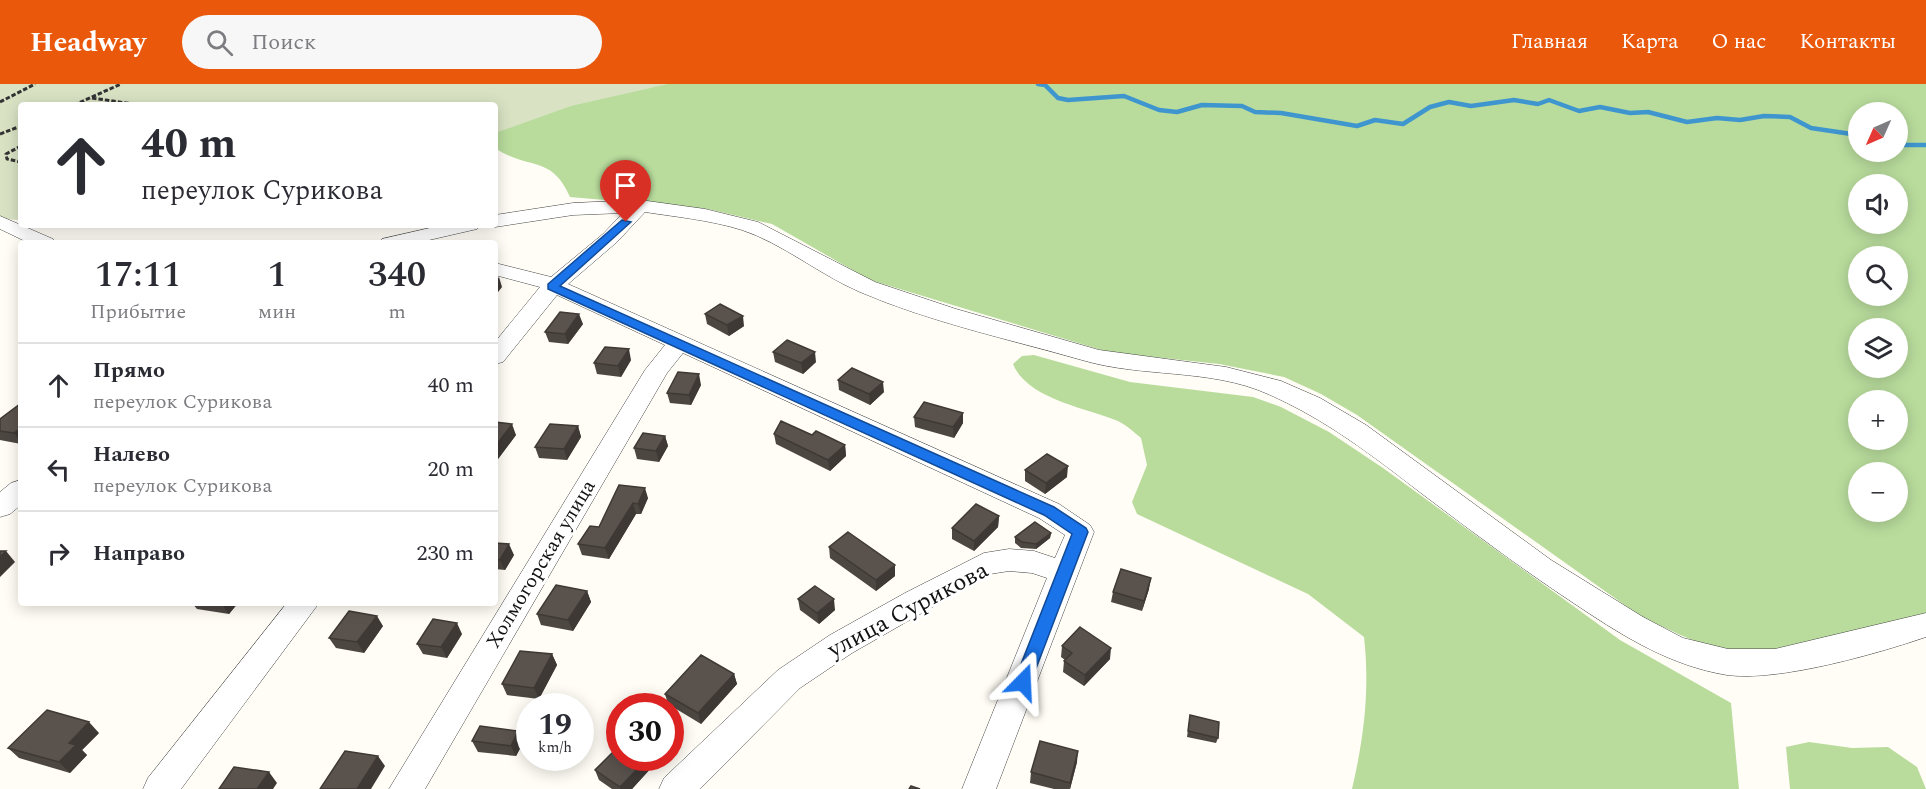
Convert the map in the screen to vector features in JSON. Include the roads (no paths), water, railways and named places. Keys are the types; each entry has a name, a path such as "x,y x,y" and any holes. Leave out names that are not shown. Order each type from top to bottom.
{"street":[{"path":"498,353 552,287 610,238 640,206"},
{"path":"498,220 573,209 640,206 672,209 751,226 867,287 948,314 1097,357 1226,374 1272,386 1311,404 1357,431 1541,568 1632,626 1676,649 1728,662 1775,662 1898,634 1926,625"},
{"path":"0,222 39,240"},
{"path":"403,240 457,228"},
{"path":"498,269 523,273 680,342 1049,511 1080,532 979,789"},
{"name":"Холмогорская улица","path":"406,789 657,370 680,342"},
{"path":"0,507 18,492"},
{"name":"улица Сурикова","path":"676,789 789,679 841,644 926,596 984,564 1009,560 1034,562 1065,573"},
{"path":"160,789 302,606"}],"waterway":[{"path":"1038,84 1045,85 1058,98 1068,100 1124,96 1159,110 1177,112 1202,105 1242,106 1255,112 1281,113 1357,126 1375,120 1403,124 1430,107 1449,102 1471,106 1514,100 1538,104 1549,100 1579,111 1600,107 1630,113 1648,112 1687,122 1717,118 1740,120 1764,116 1790,117 1811,128 1848,134"},
{"path":"1908,145 1926,145"}]}
